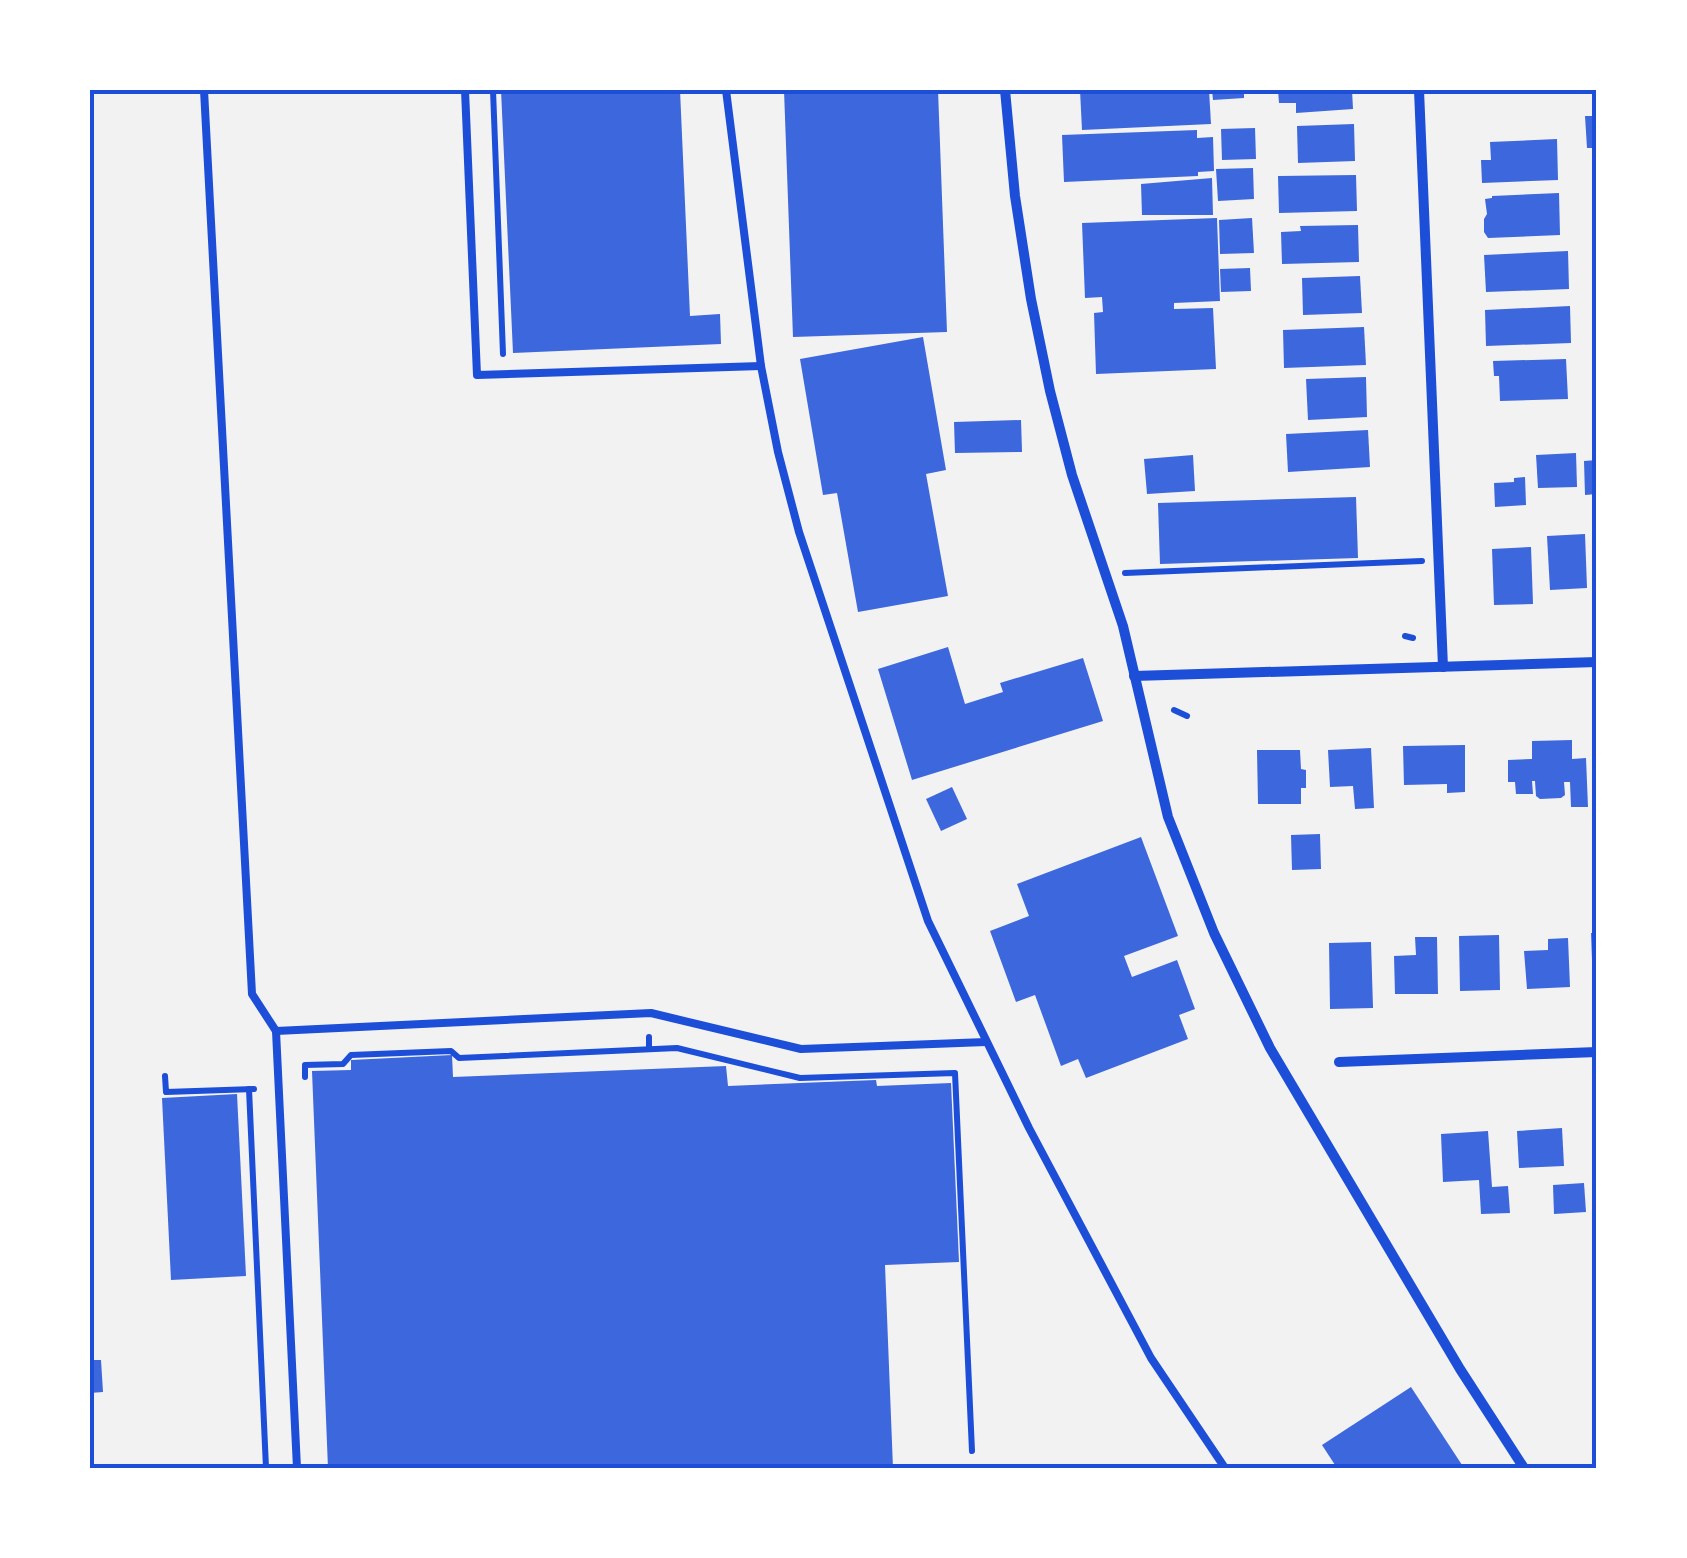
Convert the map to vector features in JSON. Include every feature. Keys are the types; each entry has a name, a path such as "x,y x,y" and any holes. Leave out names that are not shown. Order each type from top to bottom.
{"street":[{"path":"1006,90 1018,213 1050,391 1072,476 1123,626 1168,817 1214,933 1270,1048 1460,1369 1524,1468"},
{"path":"1418,90 1444,667"},
{"path":"1134,676 1597,662"},
{"path":"1339,1062 1597,1052"}],"lane":[{"path":"204,90 252,994 276,1032 297,1468"},
{"path":"465,90 478,375 760,366"},
{"path":"726,90 760,366 799,532 922,902 956,985 1152,1358 1225,1468"},
{"path":"276,1032 651,1013 801,1049 986,1042"}],"path":[{"path":"493,90 503,354"},
{"path":"1126,574 1411,561"},
{"path":"1174,710 1187,716"},
{"path":"648,1037 649,1049"},
{"path":"305,1077 305,1065 342,1064 350,1056 451,1051 459,1058 678,1048 800,1078 955,1073 972,1451"},
{"path":"165,1076 166,1092 251,1089 266,1468"}],"building":[{"path":"501,90 680,90 690,316 720,314 721,344 513,353"},
{"path":"784,90 938,90 947,332 793,337"},
{"path":"1080,90 1209,90 1211,124 1082,130"},
{"path":"1212,90 1244,90 1244,98 1213,100"},
{"path":"1278,90 1352,90 1353,109 1296,113 1296,103 1279,103"},
{"path":"1585,116 1597,116 1597,148 1587,148"},
{"path":"1354,124 1355,161 1298,163 1297,126"},
{"path":"1255,128 1256,159 1222,160 1221,129"},
{"path":"1197,130 1197,138 1213,137 1214,171 1198,172 1198,176 1064,182 1062,135"},
{"path":"1557,139 1558,180 1482,183 1481,160 1491,160 1490,142"},
{"path":"1253,168 1254,199 1218,201 1216,169"},
{"path":"1356,175 1357,211 1279,213 1278,176"},
{"path":"1212,178 1213,215 1142,215 1141,184"},
{"path":"1559,193 1560,235 1488,238 1484,232 1485,199"},
{"path":"1217,218 1220,301 1174,303 1174,309 1213,308 1216,369 1096,374 1094,313 1103,312 1102,297 1085,298 1082,223"},
{"path":"1252,218 1254,253 1220,254 1219,220"},
{"path":"1358,225 1359,262 1282,264 1281,232 1301,231 1300,226"},
{"path":"1568,251 1569,289 1486,292 1484,255"},
{"path":"1250,268 1251,291 1221,292 1220,269"},
{"path":"1360,276 1362,313 1303,315 1302,278"},
{"path":"1570,306 1571,343 1486,346 1485,310"},
{"path":"1364,327 1366,365 1284,368 1283,330"},
{"path":"923,337 946,470 926,474 948,596 858,612 837,493 823,495 800,359"},
{"path":"1566,359 1568,399 1500,401 1499,376 1494,376 1493,361"},
{"path":"1366,377 1367,417 1308,420 1306,379"},
{"path":"1021,420 1022,452 955,453 954,422"},
{"path":"1368,430 1370,467 1288,472 1286,434"},
{"path":"1576,453 1577,487 1538,488 1536,455"},
{"path":"1193,455 1195,491 1147,494 1144,459"},
{"path":"1597,460 1597,494 1585,495 1584,461"},
{"path":"1525,477 1526,505 1495,507 1494,483"},
{"path":"1356,497 1358,558 1160,564 1158,503"},
{"path":"1585,534 1587,588 1550,590 1547,536"},
{"path":"1531,547 1533,604 1494,605 1492,549"},
{"path":"948,647 965,704 1003,692 1000,683 1083,658 1103,721 912,780 878,669"},
{"path":"1572,740 1572,759 1586,758 1588,807 1571,807 1570,782 1564,782 1565,795 1561,798 1540,799 1536,796 1535,781 1533,794 1516,794 1515,782 1508,782 1508,760 1532,759 1532,741"},
{"path":"1465,745 1465,792 1447,793 1447,784 1404,785 1403,746"},
{"path":"1371,748 1374,808 1355,809 1353,786 1330,787 1328,750"},
{"path":"1257,750 1300,750 1301,769 1306,770 1301,804 1258,804"},
{"path":"952,787 967,819 941,831 926,799"},
{"path":"1320,834 1321,869 1292,870 1291,835"},
{"path":"1141,837 1178,936 1124,956 1132,977 1177,960 1195,1009 1179,1015 1188,1039 1086,1078 1078,1059 1061,1066 1035,995 1016,1002 990,931 1029,916 1017,884"},
{"path":"1591,933 1597,933 1597,987 1593,987"},
{"path":"1499,935 1500,990 1460,991 1459,936"},
{"path":"1415,937 1437,937 1438,994 1395,994 1394,956 1416,955"},
{"path":"1568,938 1570,987 1527,989 1524,951 1548,950 1548,939"},
{"path":"1371,942 1373,1008 1330,1009 1329,943"},
{"path":"452,1055 453,1077 726,1066 728,1086 876,1080 877,1086 951,1083 959,1262 885,1265 893,1468 328,1468 312,1071 351,1070 351,1060"},
{"path":"237,1094 246,1276 171,1280 162,1098"},
{"path":"1592,1127 1597,1127 1597,1178 1594,1178"},
{"path":"1562,1128 1564,1166 1519,1168 1517,1131"},
{"path":"1488,1131 1492,1187 1508,1186 1510,1213 1481,1214 1479,1180 1443,1182 1441,1134"},
{"path":"1584,1183 1586,1212 1554,1214 1553,1185"},
{"path":"90,1360 101,1360 103,1392 90,1393"},
{"path":"1411,1387 1464,1468 1337,1468 1322,1445"}]}
